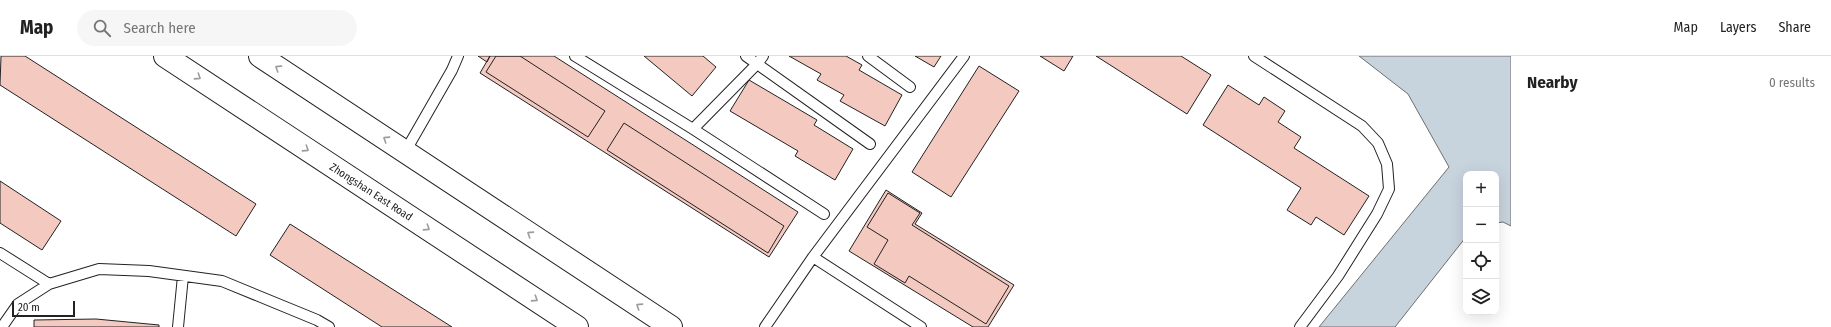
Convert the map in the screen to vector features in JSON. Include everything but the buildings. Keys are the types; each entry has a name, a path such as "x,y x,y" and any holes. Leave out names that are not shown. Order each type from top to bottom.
{"main road":[{"name":"Zhongshan East Road","path":"165,56 577,327"},
{"path":"260,56 671,327"}],"lane":[{"path":"405,152 452,70 458,56"},
{"path":"575,56 693,129 824,214"},
{"path":"746,56 760,60 870,144"},
{"path":"868,56 910,86"},
{"path":"765,327 813,257 964,56"},
{"path":"1254,56 1362,126 1378,143 1387,164 1390,189 1377,214 1338,276 1300,327"},
{"path":"693,129 760,60"},
{"path":"0,253 49,284"},
{"path":"813,257 920,327"},
{"path":"2,327 18,304 49,284 99,269 149,271 222,281 317,320 329,327"},
{"path":"178,327 183,276"}],"shaded area":[{"path":"1359,56 1511,56 1511,226 1503,222 1499,223 1499,171 1463,171 1463,241 1395,327 1319,327 1449,167 1408,94"}]}
